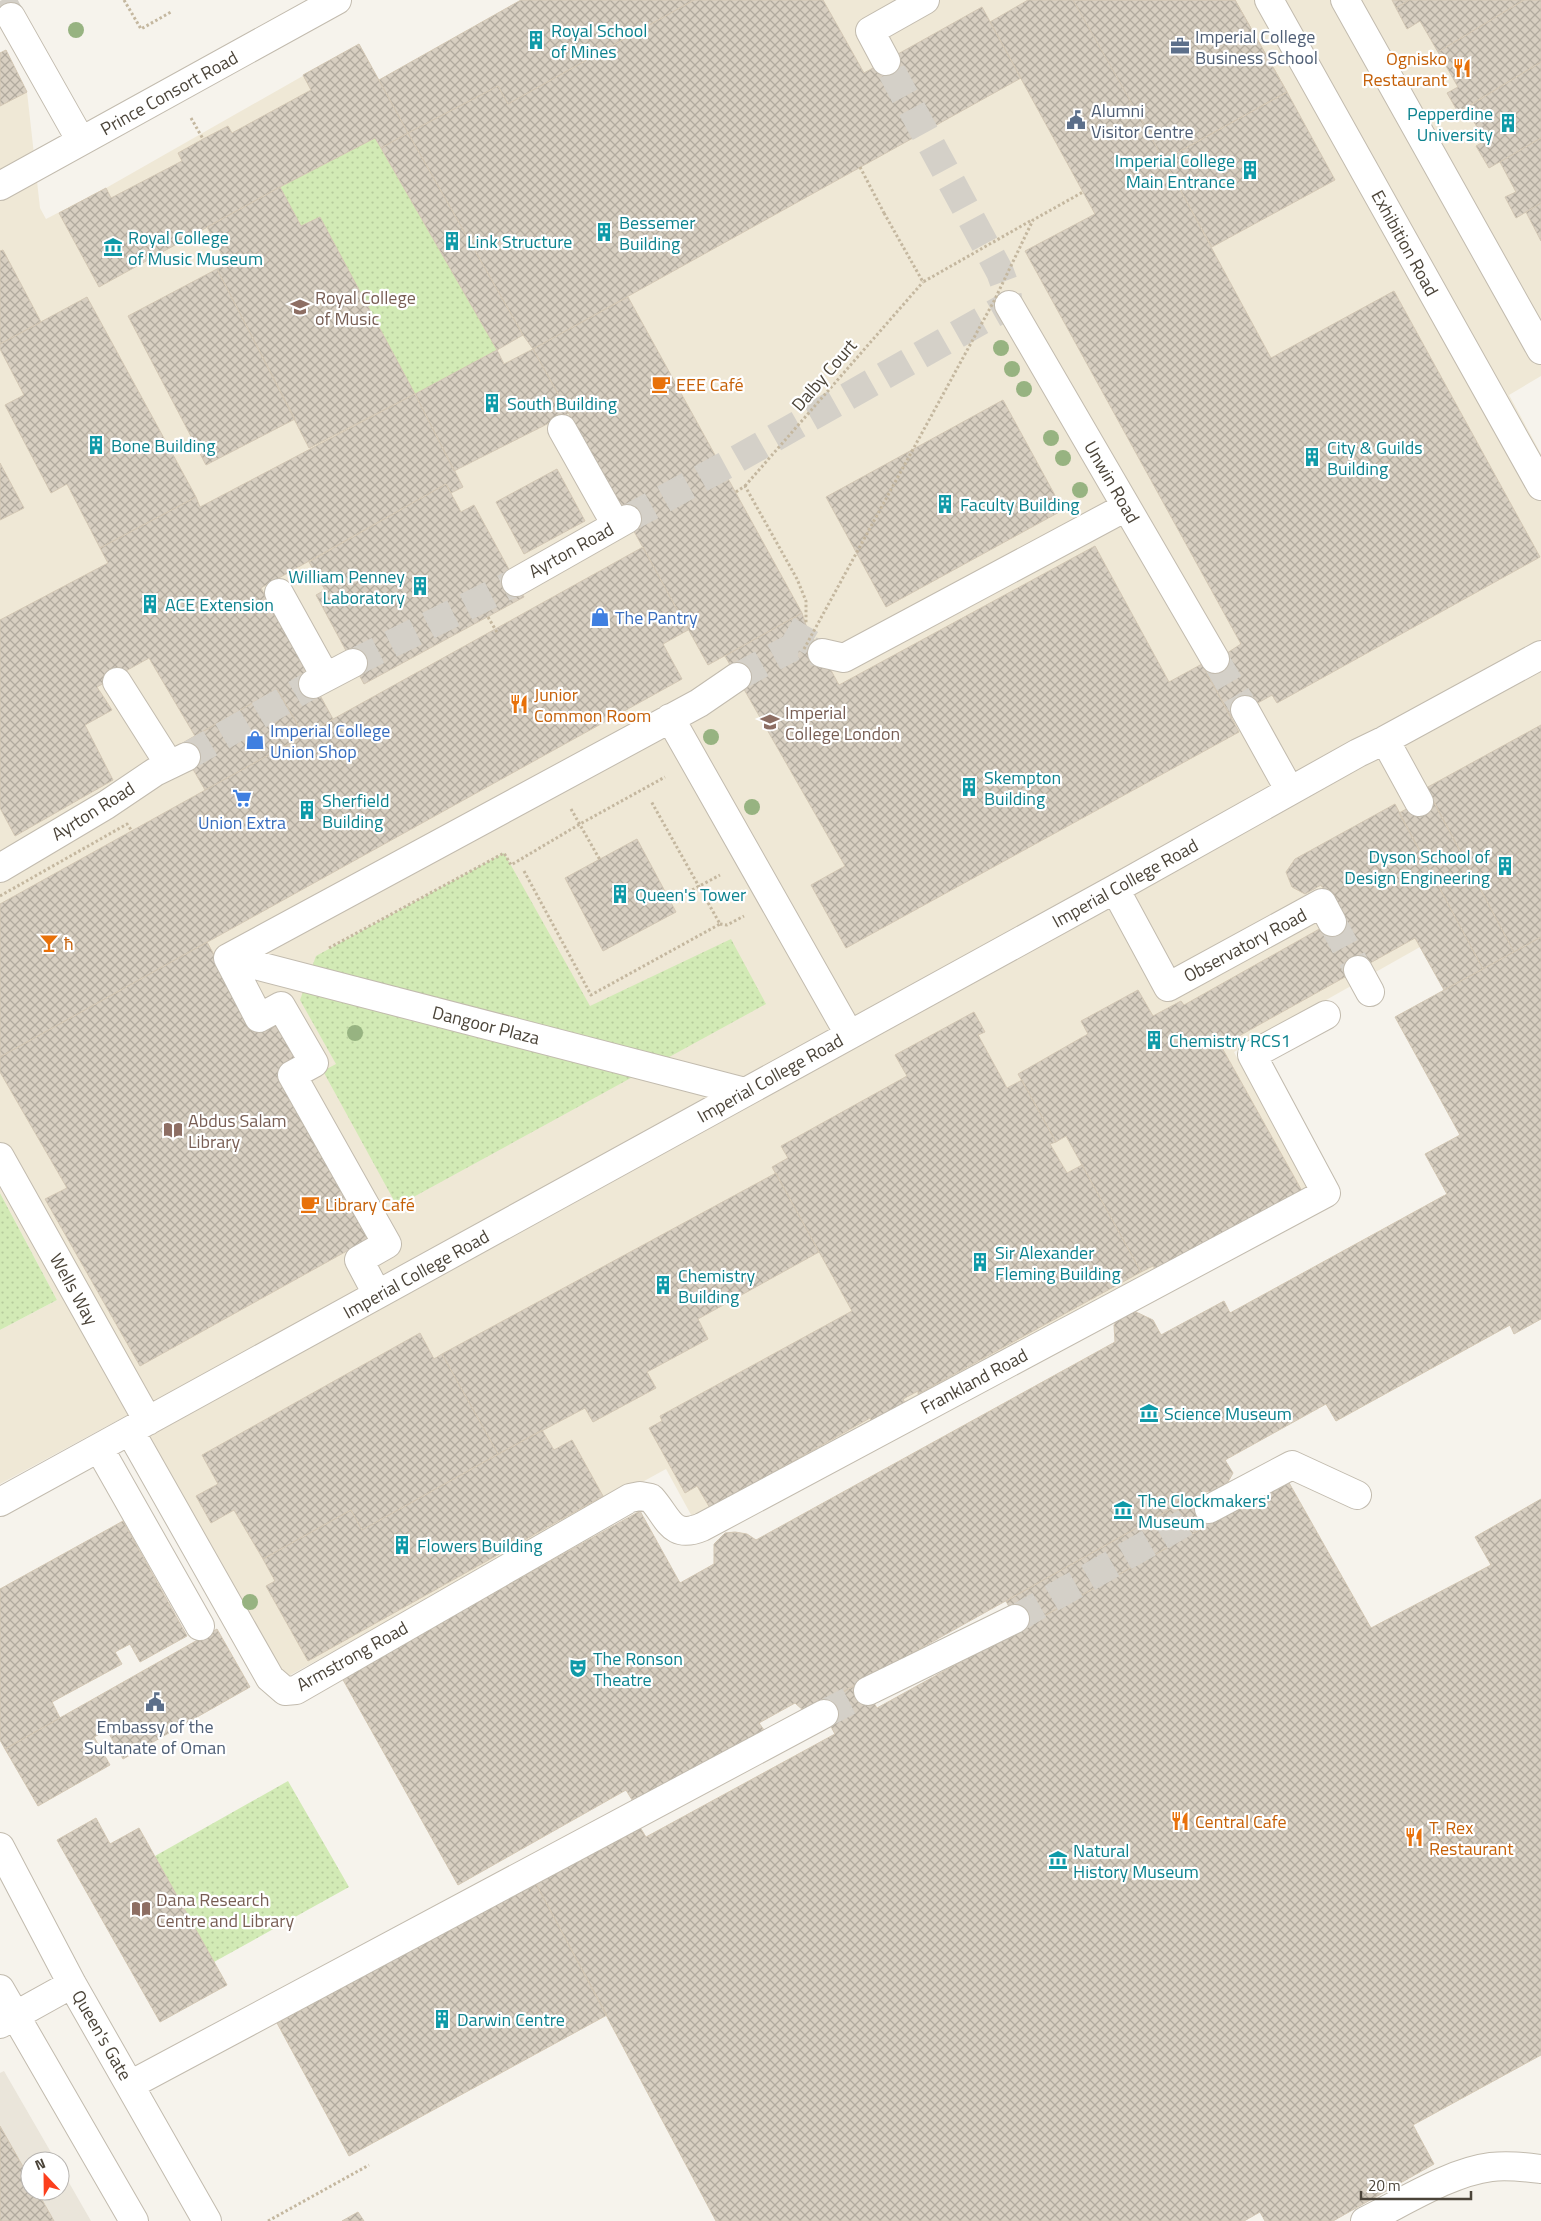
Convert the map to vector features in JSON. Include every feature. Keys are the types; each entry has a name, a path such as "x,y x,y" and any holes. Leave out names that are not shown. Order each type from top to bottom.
{"street":[{"name":"Prince Consort Road","path":"0,186 337,0"},
{"path":"886,61 870,31 925,0"},
{"name":"Exhibition Road","path":"1269,0 1541,486"},
{"path":"1345,0 1538,338"},
{"path":"11,17 80,141"},
{"name":"Unwin Road","path":"1002,303 1126,507 1215,659"},
{"name":"Ayrton Road","path":"516,582 621,522 562,429"},
{"path":"813,651 844,658 1126,507"},
{"path":"279,593 319,680 353,663"},
{"name":"Imperial College Road","path":"0,1502 1115,889 1358,753 1541,655"},
{"path":"377,1294 359,1260 387,1244 292,1075 293,1070 314,1062 281,1006 264,1020 259,1018 228,958 563,795 670,718 699,703 737,677"},
{"name":"Ayrton Road","path":"0,868 178,761 116,682"},
{"path":"1245,710 1290,791"},
{"path":"670,718 849,1034"},
{"path":"1385,740 1419,802"},
{"name":"Observatory Road","path":"1115,889 1168,987 1322,903 1332,922"},
{"name":"Dangoor Plaza","path":"228,958 745,1092"},
{"name":"Frankland Road","path":"630,1498 640,1496 651,1498 671,1525 679,1531 689,1533 1326,1192 1252,1055 1326,1015"},
{"name":"Wells Way","path":"0,1157 123,1435"},
{"path":"123,1435 200,1626"},
{"name":"Armstrong Road","path":"123,1435 270,1678 285,1691 296,1690 630,1498"},
{"path":"1209,1509 1292,1465 1357,1495"},
{"path":"868,1691 1015,1619"},
{"path":"130,2085 824,1714"},
{"name":"Queen's Gate","path":"0,1847 72,1984 207,2221"},
{"path":"7,2020 72,1984"},
{"path":"0,1990 7,2020 134,2221"},
{"path":"1365,2221 1416,2194 1464,2174 1490,2167 1513,2166 1541,2169"}],"path":[{"path":"124,0 141,29 171,12"},
{"path":"191,117 203,139"},
{"path":"860,168 923,282"},
{"name":"Dalby Court","path":"736,492 746,486 923,282 1083,192"},
{"path":"813,651 1002,303 1033,220"},
{"path":"746,486 797,579 806,601 806,625"},
{"path":"488,617 498,634"},
{"path":"323,952 504,853 511,865 580,824 694,762"},
{"path":"563,795 600,860"},
{"path":"524,871 591,996 720,924 651,801"},
{"path":"0,896 127,824 132,831"},
{"path":"679,897 694,889"},
{"path":"268,2221 368,2165"}],"shaded area":[{"name":"Imperial College London","path":"521,0 1541,0 1541,376 1509,395 1541,454 1541,937 1444,990 1420,947 1234,1052 1310,1193 695,1522 666,1469 283,1679 133,1412 0,1484 0,1330 57,1300 0,1193 0,53 6,50 27,92 40,208 46,219 106,188 359,44 379,80"},
{"path":"4,2071 50,2151 20,2151 20,2201 70,2201 70,2184 91,2221 0,2221 0,2073"}],"green space":[{"path":"375,138 497,350 415,394 320,217 301,226 280,187"},
{"path":"504,853 590,1006 731,939 766,1004 397,1206 323,1071 336,1064 300,1000 316,956"},
{"path":"0,1193 57,1300 0,1330"},
{"path":"288,1781 349,1887 214,1962 155,1856"}],"building":[{"name":"Royal School of Mines","path":"521,0 694,0 508,104 498,86 408,133 379,80"},
{"name":"Bessemer Building","path":"694,0 823,0 864,73 982,7 1021,78 533,349 523,335 408,133 498,86 508,104"},
{"name":"City & Guilds Building","path":"1028,0 1235,0 1287,92 1164,160 1271,358 1394,291 1540,557 1277,703 1272,695 1231,718 1204,668 1241,644 1025,251 1095,214 990,22"},
{"name":"Imperial College Business School","path":"1073,0 1235,0 1287,92 1164,160"},
{"path":"1392,0 1409,0 1396,8"},
{"path":"1409,0 1524,0 1438,52 1420,21 1407,29 1396,8"},
{"path":"1524,0 1541,0 1541,62 1458,112 1447,93 1458,87 1438,52"},
{"path":"359,44 408,133 381,148 375,138 280,187 99,287 59,213 106,188 111,198 182,161 178,153 203,139 228,126 232,133 311,90 303,75"},
{"path":"6,50 27,92 0,106 0,53"},
{"name":"Pepperdine University","path":"1541,62 1541,138 1489,168 1476,146 1485,141 1466,108"},
{"name":"Imperial College Main Entrance","path":"1287,92 1335,180 1212,247 1164,160"},
{"name":"Link Structure","path":"408,133 523,335 497,350 381,148"},
{"path":"1541,138 1541,203 1516,218 1505,197 1516,192 1500,162"},
{"path":"280,187 301,226 320,217 415,394 309,448 217,269 227,264 207,227"},
{"path":"1541,203 1541,241 1526,212"},
{"path":"3,250 41,322 0,344 0,251"},
{"path":"217,269 295,419 206,465 128,316"},
{"name":"Bone Building","path":"87,297 196,497 100,548 67,484 51,493 5,405 24,395 0,349 0,344"},
{"path":"628,297 802,613 708,665 533,349"},
{"name":"South Building","path":"533,349 569,413 454,471 415,394 497,350 504,364"},
{"name":"ACE Extension","path":"415,394 463,487 451,493 446,484 261,588 333,719 304,736 277,689 195,736 149,658 97,687 112,710 85,725 113,780 15,836 0,808 0,620 108,563 100,548 196,497 200,507"},
{"name":"Faculty Building","path":"1003,400 1063,510 886,607 826,497"},
{"path":"0,463 24,508 0,520"},
{"path":"557,469 585,521 524,554 496,502"},
{"name":"William Penney Laboratory","path":"446,484 461,512 474,505 524,597 364,684 316,595 325,590 309,562"},
{"name":"Skempton Building","path":"1095,546 1169,682 1202,664 1239,732 846,948 811,885 845,866 725,656 802,613 806,625 839,685"},
{"name":"Sherfield Building","path":"643,547 688,630 663,644 682,679 0,1057 0,904"},
{"path":"277,689 304,736 205,790 179,745"},
{"name":"Dyson School of Design Engineering","path":"1541,725 1541,937 1514,952 1426,788"},
{"path":"1431,796 1514,952 1483,969 1399,813"},
{"name":"Chemistry RCS1","path":"1395,804 1483,969 1444,990 1415,938 1221,1046 1302,1191 1157,1272 1153,1266 1141,1272 1066,1136 1056,1142 1018,1074 1088,1034 1081,1021 1138,990 1153,1016 1181,1001 1184,1005 1339,918 1321,885 1305,894 1292,887 1286,872 1295,859"},
{"name":"Queen's Tower","path":"637,839 676,912 603,951 565,878"},
{"name":"Science Museum","path":"1541,937 1541,1319 1514,1334 1510,1325 1336,1421 1326,1404 1225,1460 1233,1473 1228,1482 1212,1491 1200,1493 1216,1521 1192,1534 1176,1506 819,1705 803,1710 795,1703 759,1723 764,1730 634,1803 626,1790 458,1885 342,1678 640,1511 680,1583 714,1564 714,1544 725,1533 747,1534 756,1540 1115,1342 1114,1325 1119,1317 1128,1312 1136,1312 1153,1320 1161,1335 1224,1301 1230,1313 1447,1194 1425,1154 1460,1135 1395,1017"},
{"name":"Abdus Salam Library","path":"207,942 256,1031 281,1021 372,1237 140,1366 45,1199 67,1188 0,1072 0,1057"},
{"name":"Sir Alexander Fleming Building","path":"974,1012 985,1032 978,1035 1007,1088 1022,1080 1056,1142 1050,1144 1067,1173 1082,1165 1141,1272 918,1394 918,1391 903,1399 905,1403 872,1422 870,1418 710,1508 697,1486 685,1493 649,1428 662,1421 660,1416 852,1311 772,1167 788,1158 781,1146 907,1076 895,1055"},
{"name":"Chemistry Building","path":"776,1173 819,1252 698,1319 708,1339 647,1372 656,1388 593,1422 585,1408 498,1454 442,1354"},
{"path":"420,1333 434,1359 442,1354 498,1454 362,1530 351,1510 263,1559 234,1510 211,1523 196,1496 218,1484 202,1455"},
{"name":"Flowers Building","path":"542,1430 554,1450 572,1440 603,1496 308,1661 266,1586 275,1581 263,1559 351,1510 362,1530"},
{"name":"Natural History Museum","path":"1288,1481 1371,1628 1491,1565 1475,1537 1541,1499 1541,2055 1413,2125 1434,2164 1333,2221 1265,2221 1260,2212 1244,2221 716,2221 535,1882 638,1824 646,1837 835,1734 819,1705 862,1682 877,1708"},
{"path":"1176,1506 1192,1534 1021,1629 1006,1601"},
{"path":"123,1521 187,1636 140,1662 130,1644 115,1652 122,1664 52,1702 60,1718 5,1749 0,1740 0,1589"},
{"name":"Embassy of the Sultanate of Oman","path":"217,1629 250,1687 123,1759 107,1730 94,1737 110,1765 38,1806 5,1749"},
{"name":"Dana Research Centre and Library","path":"96,1818 110,1844 139,1828 227,1985 160,2022 57,1840"},
{"name":"Darwin Centre","path":"535,1882 607,2015 349,2156 277,2023"},
{"path":"0,2126 20,2161 20,2201 43,2201 54,2221 0,2221"},
{"path":"358,2212 364,2221 342,2221"}],"tunnel":[{"path":"2,0 11,17"},
{"path":"627,519 1009,305 1007,291 1000,272 886,61"},
{"path":"353,663 516,582"},
{"path":"793,647 806,625"},
{"path":"737,677 793,647 822,653"},
{"path":"1215,659 1245,710"},
{"path":"186,757 313,684"},
{"path":"1332,922 1358,970"},
{"path":"1015,1619 1209,1509"},
{"path":"824,1714 868,1691"}],"place":[{"name":"Royal School of Mines","path":"536,40"},
{"name":"Imperial College Business School","path":"1180,46"},
{"name":"Ognisko Restaurant","path":"1462,68"},
{"name":"Alumni Visitor Centre","path":"1076,120"},
{"name":"Pepperdine University","path":"1508,123"},
{"name":"Imperial College Main Entrance","path":"1250,170"},
{"name":"Bessemer Building","path":"604,232"},
{"name":"Link Structure","path":"452,241"},
{"name":"Royal College of Music Museum","path":"113,247"},
{"name":"Royal College of Music","path":"300,307"},
{"name":"EEE Café","path":"661,384"},
{"name":"South Building","path":"492,403"},
{"name":"Bone Building","path":"96,445"},
{"name":"City & Guilds Building","path":"1312,457"},
{"name":"Faculty Building","path":"945,504"},
{"name":"William Penney Laboratory","path":"420,586"},
{"name":"ACE Extension","path":"150,604"},
{"name":"The Pantry","path":"600,617"},
{"name":"Junior Common Room","path":"519,704"},
{"name":"Imperial College London","path":"770,722"},
{"name":"Imperial College Union Shop","path":"255,740"},
{"name":"Skempton Building","path":"969,787"},
{"name":"Union Extra","path":"242,798"},
{"name":"Sherfield Building","path":"307,810"},
{"name":"Dyson School of Design Engineering","path":"1505,866"},
{"name":"Queen's Tower","path":"620,894"},
{"name":"ħ","path":"49,943"},
{"name":"Chemistry RCS1","path":"1154,1040"},
{"name":"Abdus Salam Library","path":"173,1130"},
{"name":"Library Café","path":"310,1204"},
{"name":"Sir Alexander Fleming Building","path":"980,1262"},
{"name":"Chemistry Building","path":"663,1285"},
{"name":"Science Museum","path":"1149,1413"},
{"name":"The Clockmakers' Museum","path":"1123,1510"},
{"name":"Flowers Building","path":"402,1545"},
{"name":"The Ronson Theatre","path":"578,1668"},
{"name":"Embassy of the Sultanate of Oman","path":"155,1702"},
{"name":"Central Cafe","path":"1180,1821"},
{"name":"T. Rex Restaurant","path":"1414,1837"},
{"name":"Natural History Museum","path":"1058,1860"},
{"name":"Dana Research Centre and Library","path":"141,1909"},
{"name":"Darwin Centre","path":"442,2019"}]}
